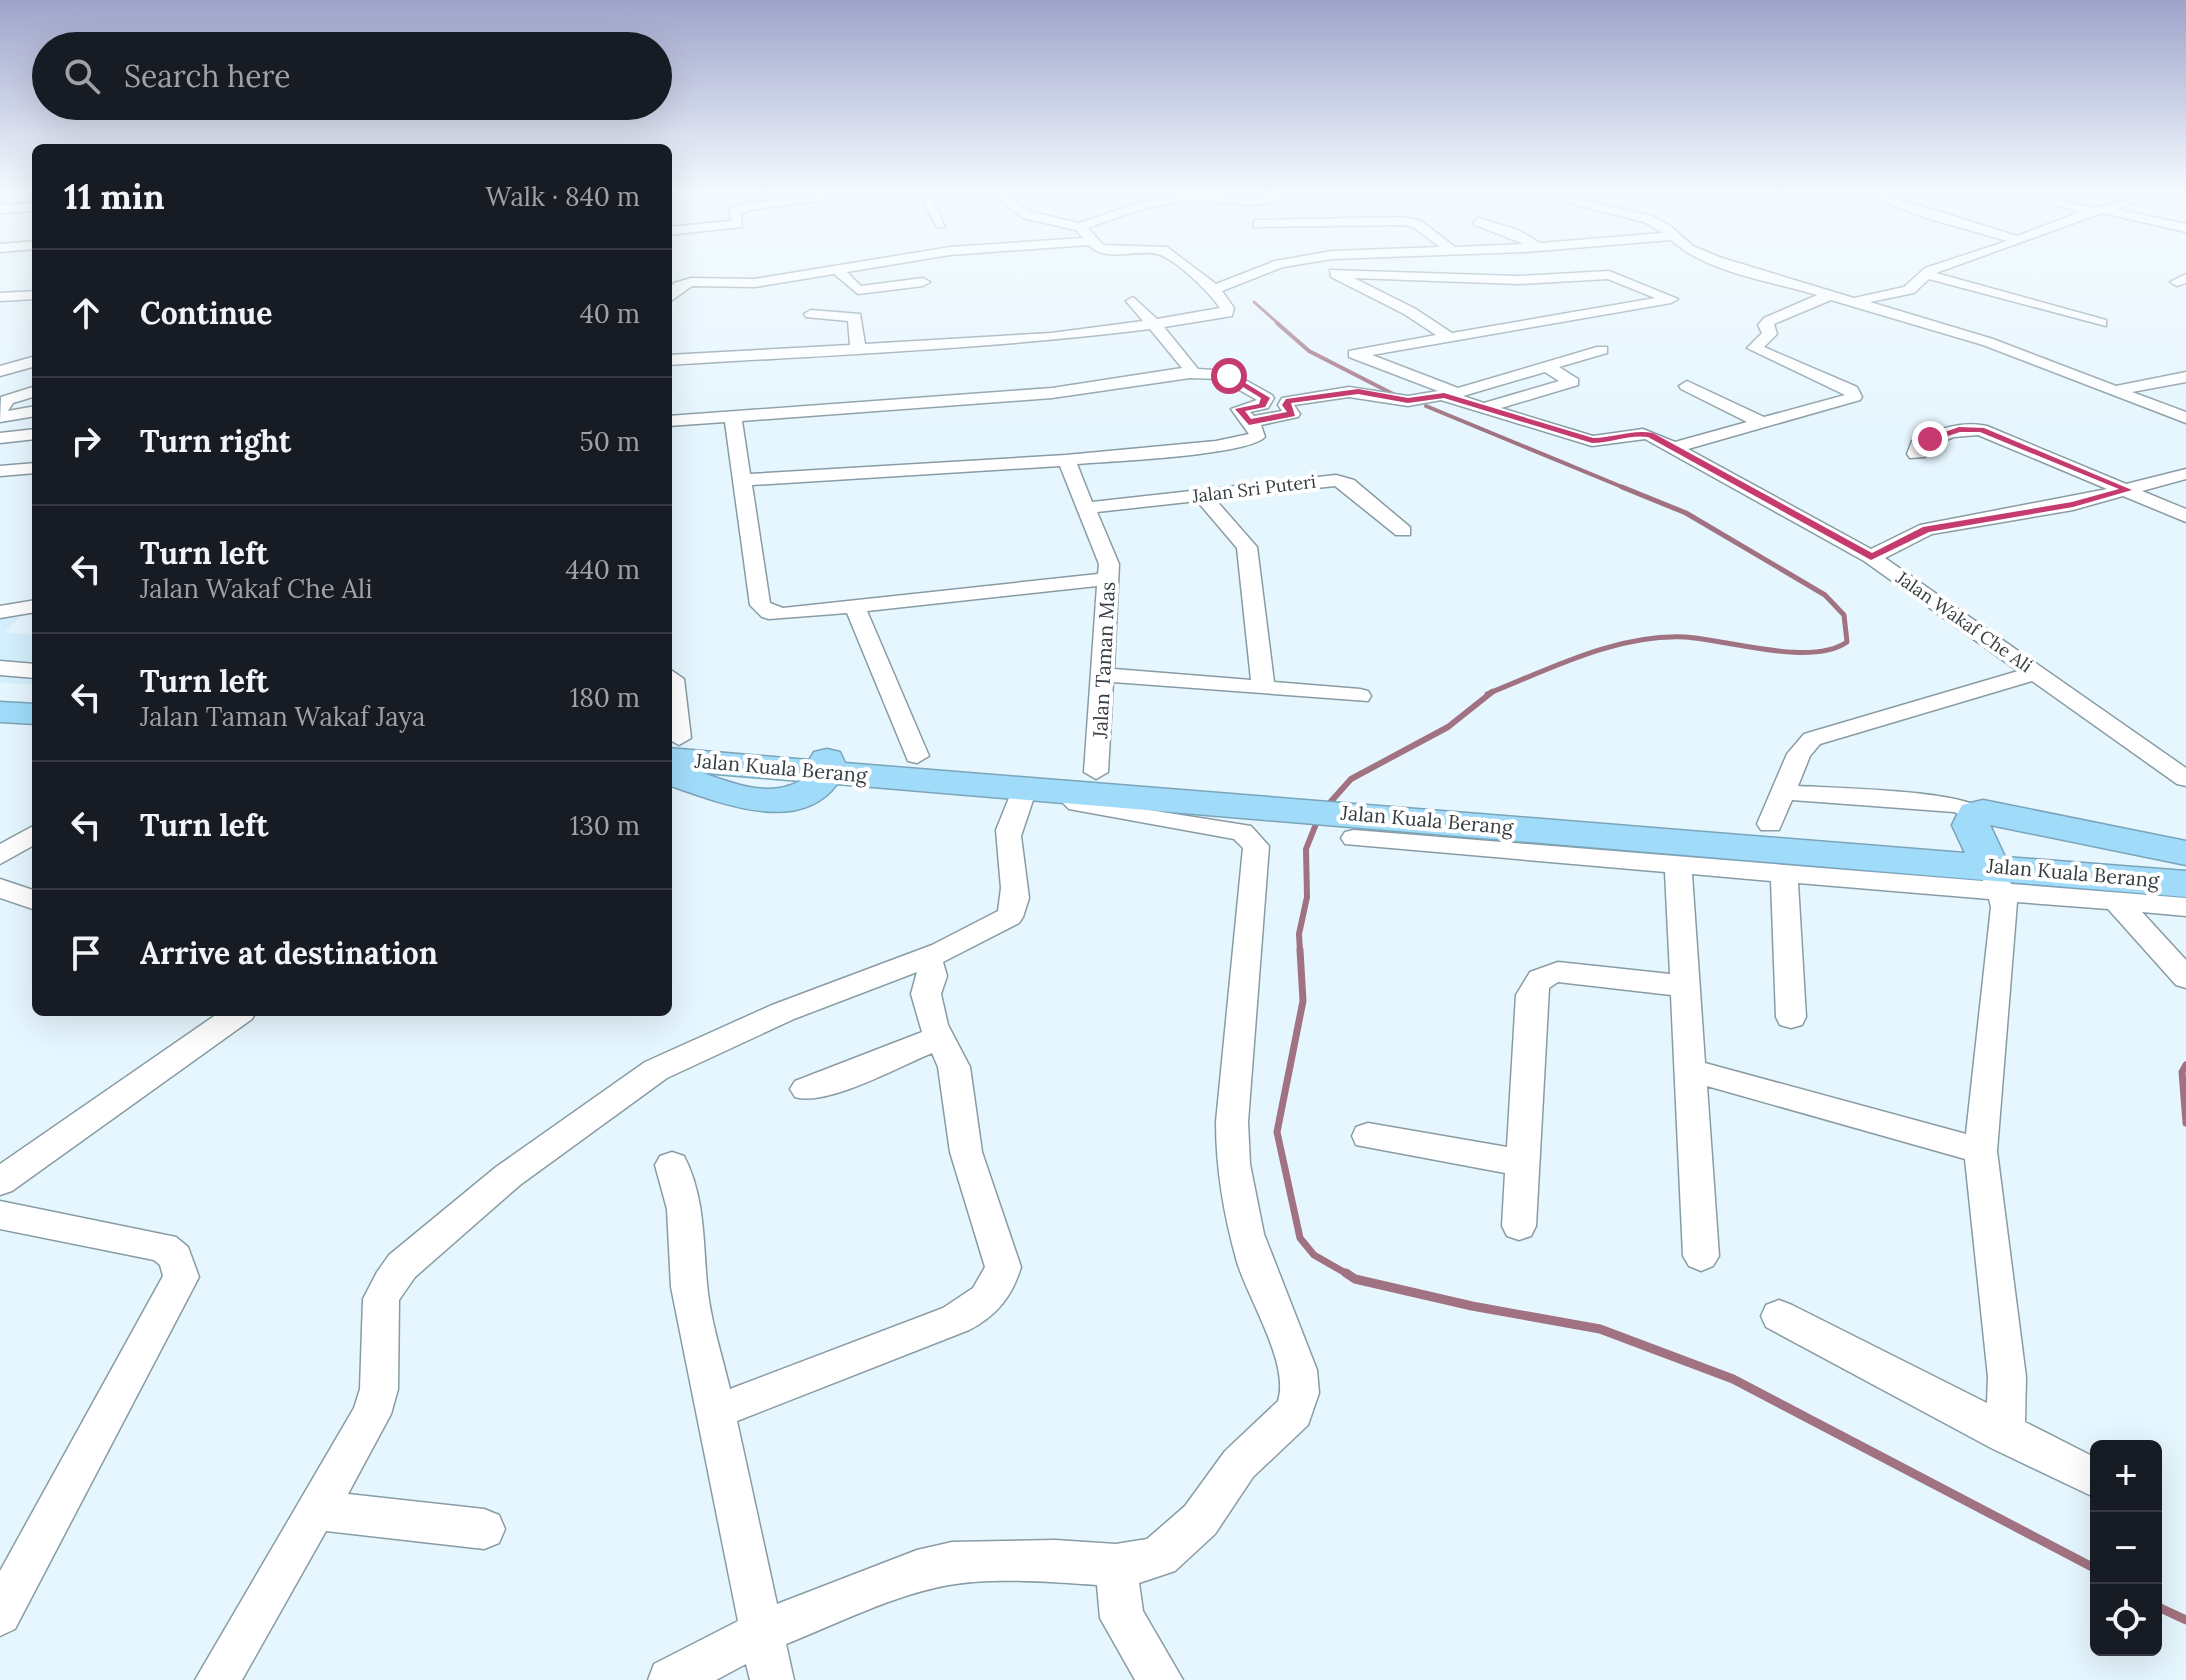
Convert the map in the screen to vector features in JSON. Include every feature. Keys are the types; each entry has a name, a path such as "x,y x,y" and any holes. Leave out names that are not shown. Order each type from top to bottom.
{"highway":[{"path":"0,692 32,694"},
{"path":"0,712 32,714"},
{"name":"Jalan Kuala Berang","path":"672,732 827,771 1064,792 1269,796"},
{"name":"Jalan Kuala Berang","path":"672,732 784,746 1096,772 1269,796 1391,806 1777,808 1986,852 2186,884"},
{"path":"672,774 755,799 776,801 809,791 827,771 829,764 824,756 784,746"},
{"name":"Jalan Kuala Berang","path":"1391,806 1463,835 2186,856"}],"street":[{"path":"672,294 679,286 691,282 755,283 817,271"},
{"path":"839,271 858,290 923,282"},
{"path":"672,360 1051,337 1227,313 1214,289 1191,271"},
{"path":"1214,289 1250,271"},
{"path":"1332,271 1409,311 1447,336"},
{"path":"1753,271 1988,342 2186,418"},
{"path":"1855,302 1909,290 1924,274 1931,271"},
{"path":"1335,273 1518,280 1609,275 1672,300 1354,354 1452,395 1602,350"},
{"path":"1924,274 2101,323"},
{"path":"2186,278 2177,282 2186,285"},
{"path":"0,297 32,295"},
{"path":"1677,447 1855,395 1754,348 1770,334 1765,325 1769,321 1830,295"},
{"path":"1133,301 1190,368 1190,373"},
{"path":"811,314 855,317 858,350"},
{"path":"0,371 32,362"},
{"path":"1484,408 1570,384 1571,379 1548,367"},
{"path":"672,421 733,419 1052,393 1190,373 1223,374 1266,398 1262,405 1239,409 1258,434 1247,441 1066,460 742,480"},
{"path":"2117,390 2186,377"},
{"path":"1687,386 1721,406 1761,422"},
{"path":"0,410 7,400 32,392"},
{"name":"Jalan Wakaf Che Ali","path":"1249,422 1292,414 1286,405 1288,401 1349,392 1408,401 1452,395 1592,441 1611,441 1637,432 1677,447 1871,557 2182,773"},
{"path":"0,417 32,412"},
{"path":"733,419 763,609 783,614 1109,579"},
{"path":"1916,454 1919,453 1918,445 1930,439 1959,430 1981,430 2186,516"},
{"path":"0,438 32,434"},
{"name":"Jalan Taman Mas","path":"1066,460 1109,564 1105,675 1096,772"},
{"path":"0,471 32,468"},
{"path":"1871,557 1927,529 2073,504 2186,474"},
{"name":"Jalan Sri Puteri","path":"1086,508 1336,480 1348,484 1403,531"},
{"path":"1202,496 1247,547 1263,688"},
{"path":"854,606 917,756"},
{"path":"0,612 32,607"},
{"path":"0,668 32,671"},
{"path":"1777,808 1799,754 1812,739 2035,673"},
{"path":"1105,675 1360,696"},
{"path":"672,678 672,732"},
{"path":"217,1680 372,1414 379,1389 381,1299 402,1266 508,1176 638,1080 783,1012 927,958 998,924 1014,910 1008,837 1014,811 1025,788"},
{"path":"670,1680 761,1632 890,1580 952,1563 1055,1561 1116,1565 1160,1556 1200,1520 1239,1464 1294,1412 1300,1393 1298,1370 1256,1266 1233,1164 1232,1122 1256,846 1242,832 1097,809 1078,804 1064,792"},
{"path":"0,856 32,835"},
{"path":"1354,838 1463,835 1678,864 1784,873 1986,852 2116,901 2186,907"},
{"path":"1986,852 2005,907 1981,1151 2007,1377 2005,1435"},
{"path":"1678,864 1701,1256"},
{"path":"1784,873 1791,1017"},
{"path":"0,888 32,900"},
{"path":"2116,901 2186,978"},
{"path":"715,1412 956,1319 975,1310 1000,1281 1003,1267 963,1138 954,1067 933,1025 926,994 932,976 927,958"},
{"path":"1519,1226 1531,995 1536,982 1543,975 1558,972 1685,986"},
{"path":"0,1182 235,1016"},
{"path":"806,1089 829,1083 940,1037"},
{"path":"1690,1070 1981,1151"},
{"path":"1368,1136 1522,1163"},
{"path":"672,1165 681,1185 688,1237 689,1287 772,1680"},
{"path":"0,1215 164,1247 176,1257 181,1277 0,1614"},
{"path":"1779,1316 2090,1476"},
{"path":"315,1510 484,1529"},
{"path":"1116,1565 1117,1601 1122,1618 1161,1680"}],"shaded area":[{"path":"20,617 5,632 32,635 32,684 0,683 0,618"}],"waterway":[{"path":"1254,302 1280,325"},
{"path":"1277,323 1309,351 1397,396"},
{"path":"1426,406 1627,489"},
{"path":"1487,694 1559,664 1634,641 1685,637 1792,652 1832,649 1847,642 1844,615 1825,595 1686,513 1622,487"},
{"path":"1326,807 1351,779 1448,727 1492,692"},
{"path":"1300,952 1299,934 1307,897 1306,849 1318,819"},
{"path":"1300,950 1303,1001 1277,1132 1300,1238 1314,1255 1349,1275"},
{"path":"2186,1065 2182,1072 2186,1123"},
{"path":"1349,1275 1355,1279 1472,1306 1600,1329 1733,1379 2090,1566"},
{"path":"2162,1609 2186,1620"}],"route":[{"path":"1229,376 1266,398 1262,405 1239,409 1249,422 1289,416 1293,412 1286,405 1288,401 1358,392 1408,401 1444,395 1592,441 1611,441 1637,432 1650,435 1677,447 1871,557 1927,529 2073,504 2127,490 1981,430 1959,430 1930,439"}]}
